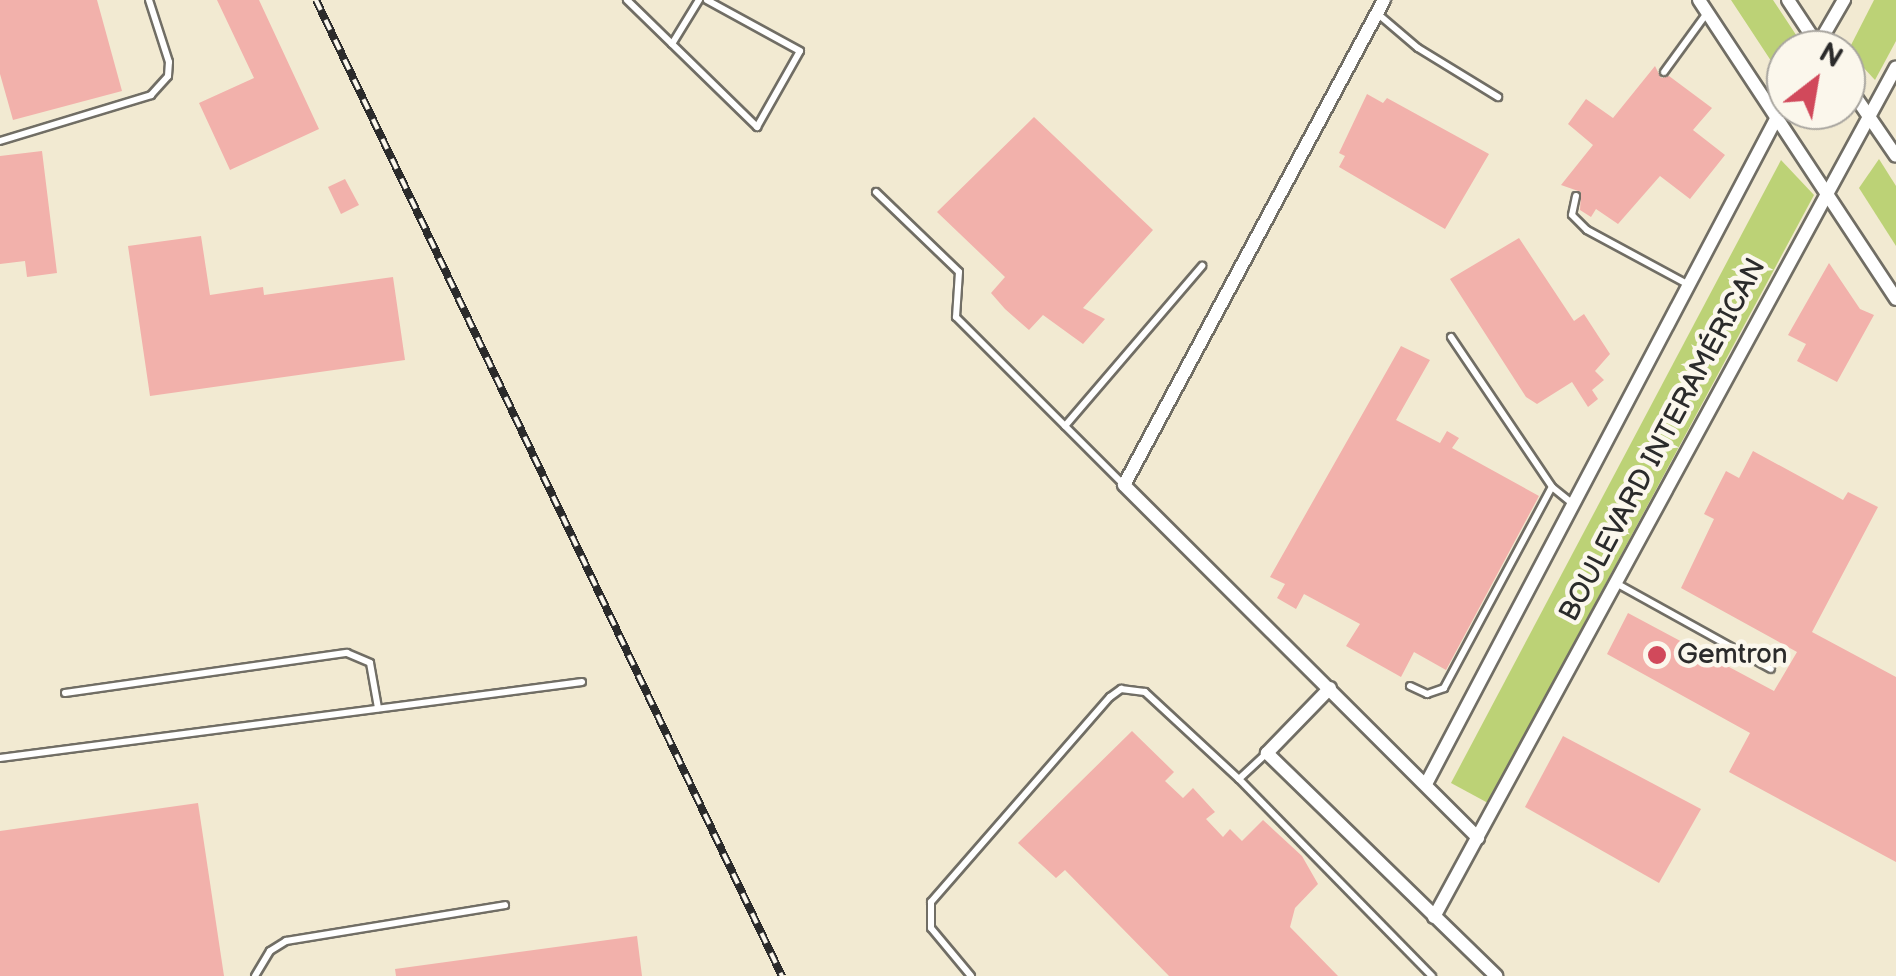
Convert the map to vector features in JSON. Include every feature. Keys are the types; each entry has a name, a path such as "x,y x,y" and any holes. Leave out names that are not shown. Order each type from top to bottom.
{"street":[{"path":"1384,0 1124,485 1478,838"},
{"path":"1699,0 1766,101"},
{"path":"1788,0 1806,30"},
{"path":"1828,30 1844,0"},
{"name":"BOULEVARD INTERAMÉRICAN","path":"1434,917 1896,68"},
{"path":"1866,109 1896,156"},
{"name":"BOULEVARD INTERAMÉRICAN","path":"1426,784 1769,130"},
{"path":"1785,130 1896,299"},
{"path":"1330,688 1267,753 1496,976"}],"lane":[{"path":"0,140 152,95 168,76 169,62 150,0"},
{"path":"627,0 757,126 800,51 707,0"},
{"path":"672,44 699,0"},
{"path":"1377,13 1418,48 1498,97"},
{"path":"1664,72 1708,13"},
{"path":"876,192 959,272 956,317 1124,485"},
{"path":"1576,196 1572,214 1587,230 1688,285"},
{"path":"1064,426 1202,266"},
{"path":"1450,338 1552,488 1572,504"},
{"path":"1410,686 1427,694 1444,688 1552,488"},
{"path":"1615,582 1771,669"},
{"path":"65,694 347,653 370,663 378,708"},
{"path":"0,758 582,682"},
{"path":"971,976 931,928 930,902 1069,738 1120,689 1144,692 1240,779 1432,976"},
{"path":"1240,779 1267,753"},
{"path":"255,976 270,951 286,941 505,905"}],"green space":[{"path":"1731,0 1773,0 1793,30 1766,30 1766,53"},
{"path":"1874,0 1896,0 1896,41 1875,80 1866,70 1866,30 1859,30"},
{"path":"1879,159 1896,186 1896,246 1859,188"},
{"path":"1781,160 1814,195 1488,803 1451,783"}],"building":[{"path":"0,0 97,0 122,91 13,120 0,74"},
{"path":"217,0 259,0 319,129 230,170 199,103 254,78"},
{"path":"1655,66 1661,78 1669,76 1712,108 1693,130 1725,155 1690,199 1660,176 1618,224 1596,209 1591,217 1580,210 1581,192 1561,185 1593,145 1568,124 1586,99 1613,118"},
{"path":"1367,94 1383,103 1387,98 1489,154 1445,229 1339,167 1345,156 1339,153"},
{"path":"1034,117 1153,230 1083,308 1105,319 1083,344 1043,315 1029,330 1005,309 991,293 1005,277 937,212"},
{"path":"42,151 57,273 27,277 25,261 0,264 0,156"},
{"path":"345,179 359,205 341,214 328,187"},
{"path":"201,236 210,295 263,287 264,295 393,277 405,360 150,396 128,246"},
{"path":"1519,238 1574,321 1584,314 1610,354 1595,371 1604,380 1592,390 1598,399 1588,407 1572,382 1537,404 1526,397 1450,279"},
{"path":"1829,263 1860,309 1874,315 1837,382 1797,361 1806,344 1788,335"},
{"path":"1401,346 1430,360 1396,420 1440,443 1447,431 1459,438 1452,448 1539,496 1446,670 1414,652 1401,677 1346,646 1360,624 1304,594 1296,609 1277,598 1285,584 1270,577"},
{"name":"Gemtron","path":"1753,451 1843,500 1848,492 1878,507 1812,632 1896,677 1896,862 1729,772 1750,733 1607,654 1628,613 1774,691 1797,652 1681,588 1714,519 1704,514 1726,471 1739,478"},
{"path":"1132,731 1174,772 1165,781 1183,798 1193,788 1215,812 1206,819 1223,837 1230,829 1242,841 1263,820 1302,856 1318,884 1295,908 1290,927 1338,976 1169,976 1065,870 1056,878 1018,843"},
{"path":"1563,736 1701,809 1659,883 1525,807"},
{"path":"198,803 224,976 0,976 0,831"},
{"path":"637,936 642,976 396,976 395,969"}],"railway":[{"path":"316,0 782,976"}],"place":[{"name":"Gemtron","path":"1657,655"}]}
